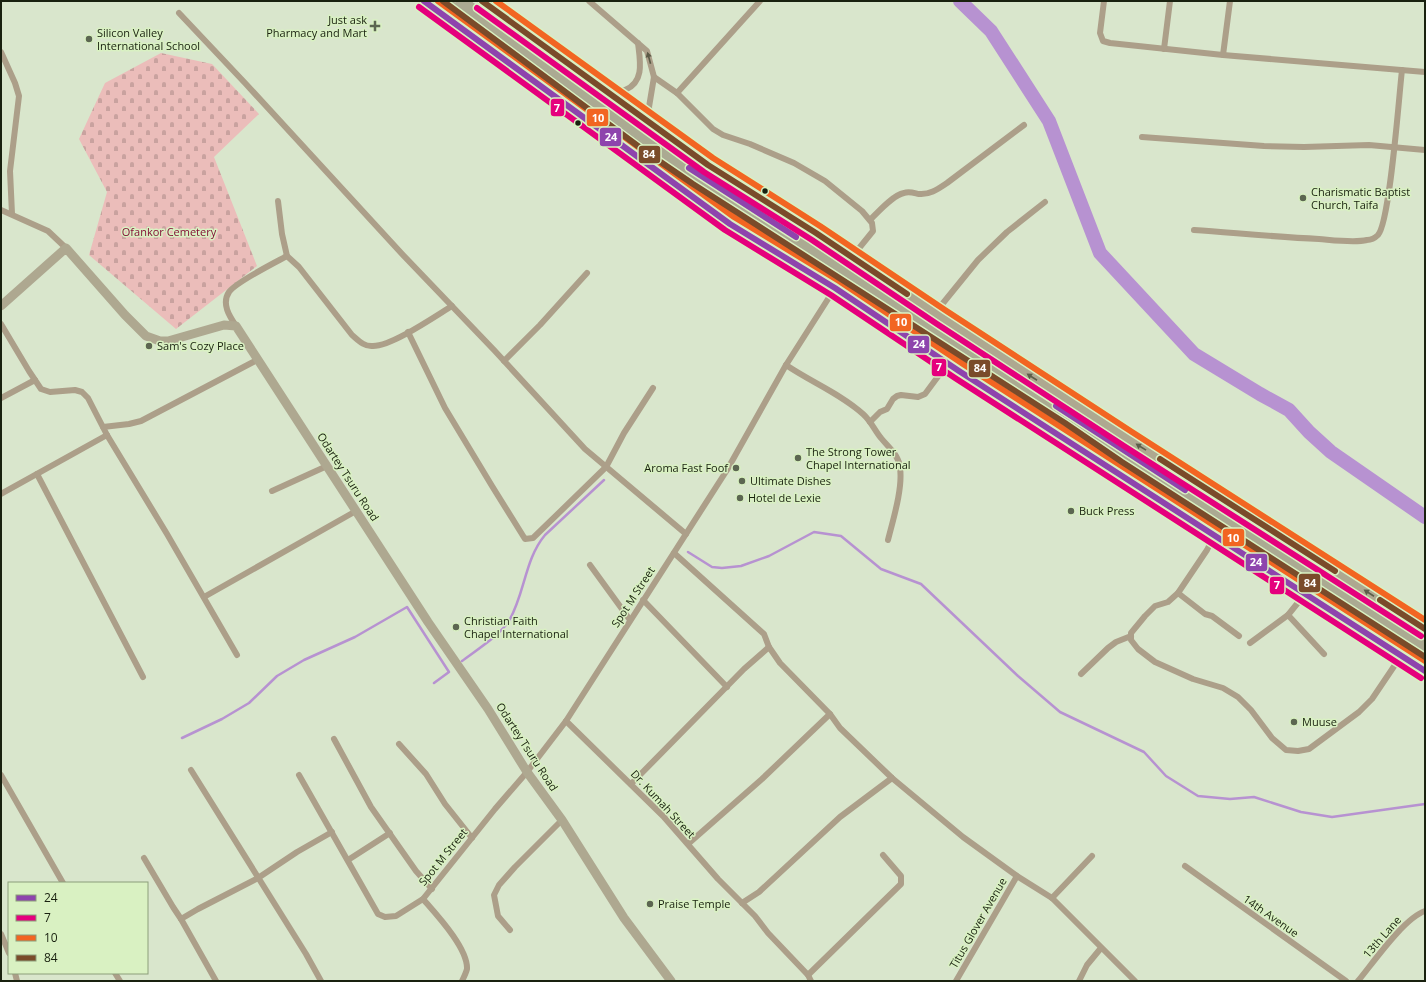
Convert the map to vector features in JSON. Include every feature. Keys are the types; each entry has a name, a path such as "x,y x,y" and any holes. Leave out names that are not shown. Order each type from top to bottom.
{"highway":[{"path":"443,1 639,148 1425,657"},
{"path":"461,1 675,159 971,352 1425,644"}],"main road":[{"path":"424,1 730,224 835,288 1214,536 1425,671"},
{"path":"482,1 708,165 852,257 1114,430 1425,629"},
{"path":"1,306 66,248 125,315 146,336 168,341 224,325 236,326"},
{"name":"Odartey Tsuru Road","path":"236,326 428,622 488,709 527,772 562,820 644,947 670,981"}],"street":[{"path":"589,1 647,51 654,78 649,107 651,124"},
{"path":"677,94 760,1"},
{"path":"1104,1 1100,33 1103,40 1110,43 1223,55 1425,72"},
{"path":"1164,49 1170,1"},
{"path":"1223,55 1230,1"},
{"path":"179,13 585,449 686,534"},
{"path":"609,92 624,90 632,85 638,77 641,69 638,43"},
{"path":"1,52 15,83 19,96 10,171 12,214"},
{"path":"1194,230 1269,236 1366,241 1377,236 1383,225 1394,146 1402,70"},
{"path":"654,78 677,94 713,129 723,135 750,144 800,167 825,181 862,211 873,225 872,234 852,257"},
{"path":"870,220 902,193 909,192 926,194 942,187 1024,125"},
{"path":"1142,137 1264,146 1394,146 1425,150"},
{"path":"278,201 282,234 287,256 299,267 352,335 362,344 373,347 390,342 452,306"},
{"path":"935,313 978,260 1007,232 1044,202"},
{"path":"1,210 48,231 66,248"},
{"path":"236,326 227,312 226,303 229,292 240,283 287,256"},
{"path":"504,361 540,325 587,273"},
{"name":"Spot M Street","path":"348,860 378,914 385,917 396,916 423,899 432,889 527,772 566,721 726,470 786,365 835,288"},
{"path":"1,324 41,389 50,392 71,389 82,392 88,398 107,434 237,655"},
{"path":"408,332 445,408 525,539 533,538 606,467 624,433 653,388"},
{"path":"103,427 141,421 257,360"},
{"path":"870,422 880,412 887,410 894,398 897,396 901,394 918,397 925,394 948,363"},
{"path":"786,365 860,411 896,456 900,467 901,480 888,540"},
{"path":"1,398 35,380"},
{"path":"1,494 107,434"},
{"path":"272,491 327,466"},
{"path":"37,474 143,677"},
{"path":"204,597 356,511"},
{"path":"1081,674 1108,648 1116,642 1131,636 1138,624 1153,608 1168,602 1178,594 1207,550 1214,536"},
{"path":"674,553 764,634 769,647 780,663 830,714 840,728 892,778 963,837 1017,876 1052,898 1135,981"},
{"path":"590,564 630,620"},
{"path":"1178,594 1239,636"},
{"path":"1250,642 1288,615 1305,594"},
{"path":"643,600 727,687"},
{"path":"1288,615 1324,654"},
{"path":"1131,636 1131,640 1138,649 1155,662 1193,679 1223,688 1238,697 1251,710 1272,738 1283,747 1291,751 1304,751 1309,749 1359,712 1372,699 1401,656"},
{"path":"631,784 748,665 769,647"},
{"path":"688,844 762,779 830,714"},
{"name":"Dr. Kumah Street","path":"566,721 663,816 718,878 755,916 768,933 809,978"},
{"path":"334,739 371,807 416,871 432,889"},
{"path":"399,744 426,774 445,804 472,838"},
{"path":"191,770 306,954 321,981"},
{"path":"299,775 348,860 390,834"},
{"path":"1,776 62,882"},
{"path":"742,903 759,892 840,817 892,778"},
{"path":"510,930 498,916 494,895 499,885 515,867 562,820"},
{"path":"181,919 258,878 297,852 332,832"},
{"path":"809,978 901,884 901,876 883,855"},
{"path":"1052,898 1092,856"},
{"path":"144,858 216,981"},
{"name":"14th Avenue","path":"1185,866 1346,981"},
{"name":"Titus Glover Avenue","path":"956,981 1017,876"},
{"path":"423,899 448,929 465,956 467,970 462,981"},
{"name":"13th Lane","path":"1358,981 1401,928 1417,914 1425,912"},
{"path":"1,934 8,951"},
{"path":"1079,981 1087,965 1101,948"}],"green space":[{"name":"Ofankor Cemetery","path":"161,53 212,64 259,114 214,157 257,266 176,329 89,255 107,192 79,139 105,83"}],"waterway":[{"path":"960,1 991,31 1049,121 1100,253 1194,354 1289,410 1309,432 1331,452 1425,517"},
{"path":"462,661 495,636 510,619 519,598 533,554 545,535 604,480"},
{"path":"688,552 712,567 722,568 741,566 769,556 814,532 841,536 881,569 921,584 1018,676 1060,712 1144,752 1166,776 1198,796 1230,799 1254,797 1301,812 1332,817 1425,804"},
{"path":"182,738 222,719 249,703 277,676 304,660 355,637 407,607 449,672 434,683"}],"transit line":[{"name":"24","path":"424,1 730,224 835,288 959,371 1425,671"},
{"name":"10","path":"438,1 734,217 839,281 963,364 1425,661"},
{"name":"84","path":"443,1 646,152 693,184 1425,657"},
{"name":"84","path":"482,1 708,165 816,233 907,294"},
{"name":"10","path":"496,1 713,158 820,226 945,310 1132,432 1425,620"},
{"name":"7","path":"419,7 725,230 831,295 955,378 1421,678"},
{"name":"7","path":"477,8 704,172 812,240 937,324 1124,446 1421,636"},
{"name":"24","path":"689,168 796,237"},
{"name":"24","path":"1056,406 1185,490"},
{"name":"84","path":"1160,459 1335,571"},
{"name":"84","path":"1380,600 1425,629"}],"place":[{"name":"Just ask Pharmacy and Mart","path":"375,26"},
{"name":"Silicon Valley International School","path":"89,39"},
{"name":"Charismatic Baptist Church, Taifa","path":"1303,198"},
{"name":"Sam's Cozy Place","path":"149,346"},
{"name":"The Strong Tower Chapel International","path":"798,458"},
{"name":"Aroma Fast Foof","path":"736,468"},
{"name":"Ultimate Dishes","path":"742,481"},
{"name":"Hotel de Lexie","path":"740,498"},
{"name":"Buck Press","path":"1071,511"},
{"name":"Christian Faith Chapel International","path":"456,627"},
{"name":"Muuse","path":"1294,722"},
{"name":"Praise Temple","path":"650,904"}]}
